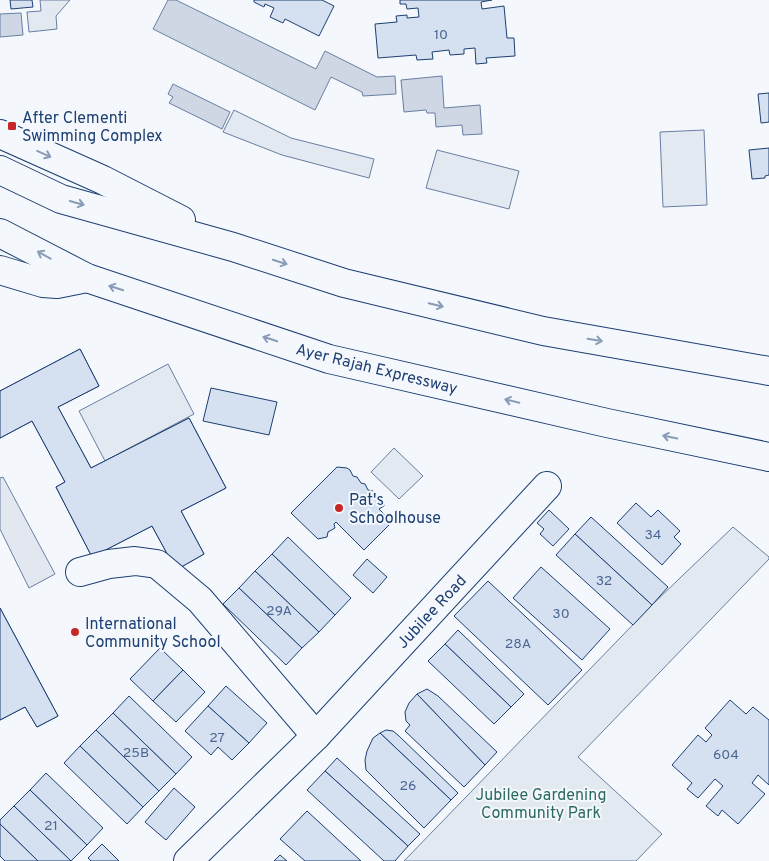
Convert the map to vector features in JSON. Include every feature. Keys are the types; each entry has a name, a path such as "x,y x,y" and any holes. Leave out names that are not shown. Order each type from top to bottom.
{"main road":[{"path":"0,134 103,180 233,247"},
{"path":"0,170 61,199 233,247 344,283 543,331 769,371"},
{"name":"Ayer Rajah Expressway","path":"0,233 87,278 329,359 607,424 769,457"},
{"path":"0,270 43,284 57,284 87,278"},
{"name":"Jubilee Road","path":"188,861 316,736 547,486"},
{"path":"80,572 109,564 135,560 157,564 200,600 316,736"}],"green space":[{"path":"40,0 70,0 56,16 57,29 29,32 27,12 41,11"},
{"path":"234,110 291,138 374,159 369,178 282,155 223,132"},
{"path":"704,130 707,205 663,207 660,132"},
{"path":"437,150 519,171 509,209 426,188"},
{"path":"168,364 194,414 105,461 79,411"},
{"path":"394,448 423,476 399,499 371,472"},
{"name":"Jubilee Gardening Community Park","path":"733,527 769,559 578,757 662,834 636,861 404,861 652,605"}],"shaded area":[{"path":"168,0 176,0 316,69 325,51 377,77 395,76 396,94 363,96 362,92 331,77 315,110 153,29"},
{"path":"21,13 23,35 0,37 0,14"},
{"path":"442,76 444,108 480,105 482,134 463,135 462,125 436,127 435,113 427,113 426,110 404,112 401,80"},
{"path":"173,84 230,112 222,129 169,103 173,97 168,94"},
{"path":"3,477 55,574 29,588 0,529 0,478"}],"building":[{"path":"10,0 32,0 33,7 11,9"},
{"path":"254,0 322,0 334,6 319,36 285,19 283,23 270,17 274,8 265,4 264,7 254,2"},
{"path":"400,0 492,0 481,2 482,9 504,6 507,38 514,38 515,56 486,58 487,63 476,64 475,48 464,49 464,54 450,55 449,50 432,52 433,59 417,60 416,55 378,58 375,24 397,22 396,16 407,15 407,18 419,17 418,8 407,9 406,4 400,4"},
{"path":"769,93 769,122 761,123 758,94"},
{"path":"769,148 769,175 765,176 765,178 752,179 749,150"},
{"path":"80,349 99,386 58,407 91,468 189,418 226,488 181,511 204,554 176,570 152,526 92,557 56,487 65,482 32,421 0,438 0,391"},
{"path":"80,349 99,386 58,407 91,468 189,418 226,488 181,511 204,554 176,570 152,526 92,557 56,487 65,482 32,421 0,438 0,391"},
{"path":"211,388 277,402 269,435 203,421"},
{"name":"Pat's Schoolhouse","path":"337,467 350,470 353,476 365,484 368,490 373,491 376,498 383,500 384,506 379,509 392,522 364,550 336,522 334,524 335,528 328,532 327,537 318,539 291,513"},
{"path":"636,503 651,517 658,510 680,531 674,537 681,544 662,565 617,523"},
{"path":"549,510 569,529 553,546 540,534 544,529 537,523"},
{"path":"591,517 668,587 652,605 575,534"},
{"path":"575,534 652,605 633,625 556,555"},
{"path":"288,537 351,598 335,615 272,554"},
{"path":"272,554 335,615 319,632 255,571"},
{"path":"367,559 387,577 373,593 353,575"},
{"path":"541,567 610,629 582,660 513,598"},
{"path":"255,571 319,632 302,648 239,588"},
{"path":"488,581 582,670 548,705 454,616"},
{"path":"239,588 302,648 286,665 223,604"},
{"path":"0,608 58,716 37,727 25,707 0,720"},
{"path":"0,608 58,716 37,727 25,707 0,720"},
{"path":"458,630 524,694 511,707 445,644"},
{"path":"445,644 511,707 494,724 428,661"},
{"path":"160,648 183,670 153,701 130,679"},
{"path":"183,670 205,692 176,722 153,701"},
{"path":"226,686 267,723 249,743 208,706"},
{"path":"427,689 438,696 497,752 485,765 417,694"},
{"path":"417,694 485,765 464,787 405,731 410,725 406,721 405,712 409,703"},
{"path":"129,696 192,757 176,774 113,713"},
{"path":"730,700 746,714 753,707 769,720 769,785 758,775 752,783 765,794 738,824 722,810 718,816 706,806 723,786 715,779 698,798 687,789 692,783 672,765 698,735 706,742 712,735 705,728"},
{"path":"208,706 249,743 232,760 218,747 211,755 185,731"},
{"path":"113,713 176,774 159,791 96,730"},
{"path":"96,730 159,791 143,807 80,746"},
{"path":"386,730 393,731 399,736 458,793 451,800 380,733"},
{"path":"380,733 451,800 424,828 366,770 365,760 367,751 373,738"},
{"path":"80,746 143,807 127,824 64,763"},
{"path":"337,758 420,834 408,846 325,771"},
{"path":"325,771 408,846 395,861 384,861 307,790"},
{"path":"46,773 103,828 87,845 30,790"},
{"path":"174,788 195,807 166,840 145,822"},
{"path":"30,790 87,845 71,861 14,806"},
{"path":"14,806 71,861 38,861 0,824 0,820"},
{"path":"307,811 361,861 305,861 280,839"},
{"path":"0,824 38,861 5,861 0,856"},
{"path":"102,844 119,861 91,861 88,858"},
{"path":"280,855 287,861 274,861"}],"place":[{"name":"After Clementi Swimming Complex","path":"12,126"},
{"name":"Pat's Schoolhouse","path":"339,508"},
{"name":"International Community School","path":"75,632"}]}
